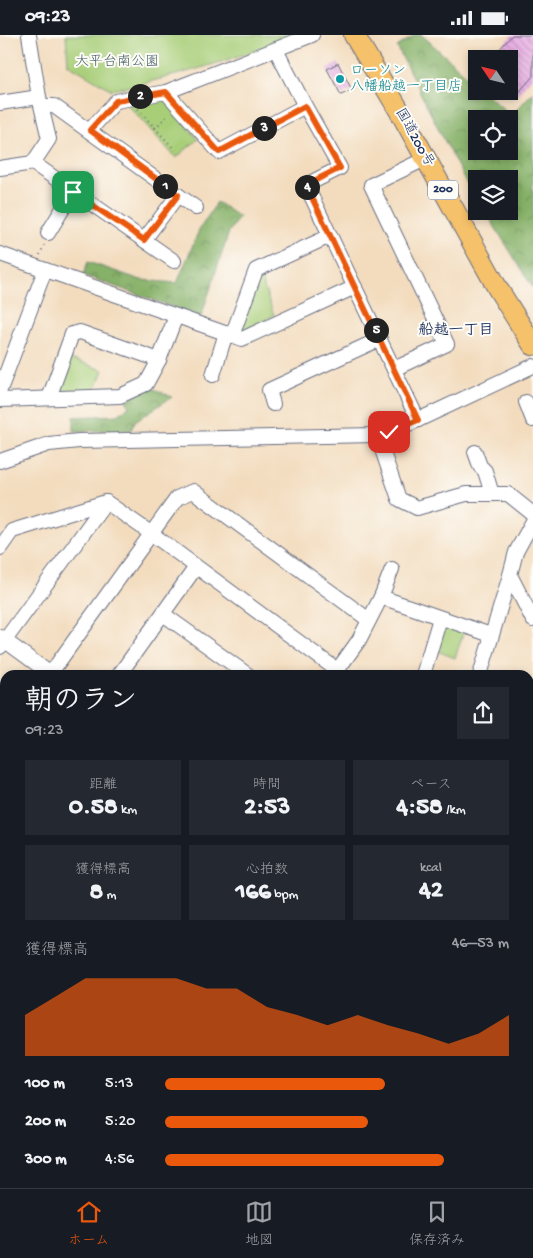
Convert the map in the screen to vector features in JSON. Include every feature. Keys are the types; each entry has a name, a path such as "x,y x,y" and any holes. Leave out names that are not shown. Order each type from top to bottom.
{"highway":[{"name":"国道200号","path":"354,35 399,110 498,289 533,345"}],"street":[{"path":"29,35 40,102 49,139 33,163"},
{"path":"90,130 116,101 166,92 312,35"},
{"path":"276,50 340,168 306,185 418,420"},
{"path":"166,92 219,152 305,106"},
{"path":"0,103 40,102 54,106 90,130 196,208"},
{"path":"394,369 447,344 371,185 425,159"},
{"path":"0,168 33,163 174,261"},
{"path":"48,233 73,192"},
{"path":"144,240 178,195"},
{"path":"213,375 256,270 330,236"},
{"path":"0,254 242,339 355,287"},
{"path":"0,390 40,268"},
{"path":"0,400 120,396 146,383 159,360 176,316"},
{"path":"49,398 72,335 82,333 159,360"},
{"path":"273,404 269,390 380,339"},
{"path":"0,461 49,445 79,441 377,435 418,420 533,366"},
{"path":"526,402 533,420"},
{"path":"377,435 399,499 417,508 466,494 508,494 533,513"},
{"path":"475,452 480,466 485,471 492,494"},
{"path":"54,670 177,498 194,491 369,620"},
{"path":"106,502 152,533 332,670"},
{"path":"0,548 12,531 106,502"},
{"path":"45,670 2,642 106,502"},
{"path":"481,670 516,552 533,521"},
{"path":"123,670 196,567"},
{"path":"336,670 359,640 381,597 392,569"},
{"path":"510,575 533,620"},
{"path":"381,597 491,635"},
{"path":"163,614 241,670"},
{"path":"424,670 440,618"}],"path":[{"path":"128,98 175,150"},
{"path":"155,127 169,113"},
{"path":"40,268 48,233"}],"green space":[{"name":"大平台南公園","path":"66,35 296,35 205,67 112,90 68,64"},
{"path":"415,35 422,35 468,77 468,100 494,100 505,110 468,110 468,160 518,160 516,110 533,92 533,288 491,220 518,220 518,170 468,170 468,185 397,47"},
{"path":"163,97 198,139 176,158 127,104"},
{"path":"217,202 239,217 229,232 201,317 83,275 88,262 141,280 177,283 199,230"},
{"path":"259,273 274,315 244,332 239,331"},
{"path":"68,358 103,370 95,391 55,393"},
{"path":"150,387 172,397 135,421 131,430 74,431 74,417 118,415 129,406 126,400"},
{"path":"445,625 464,631 455,658 437,651"}],"building":[{"path":"512,35 533,35 533,76 518,94 518,50 499,50"},
{"name":"ローソン 八幡船越一丁目店","path":"338,63 352,90 341,95 327,69"}],"place":[{"name":"ローソン 八幡船越一丁目店","path":"340,79"}],"district":[{"name":"船越一丁目","path":"456,331"}],"route":[{"path":"73,192 144,240 178,195 90,130 116,101 166,92 219,152 305,106 340,168 306,185 418,420 389,432"}]}
